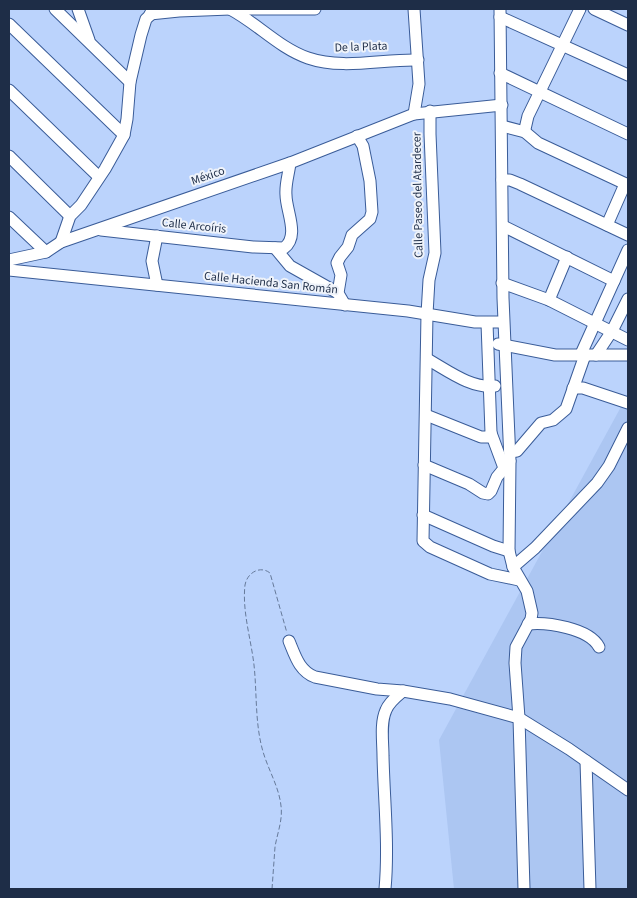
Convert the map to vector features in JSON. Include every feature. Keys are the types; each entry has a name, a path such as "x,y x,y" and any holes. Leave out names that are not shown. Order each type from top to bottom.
{"street":[{"path":"54,9 130,82"},
{"path":"78,9 89,42"},
{"path":"61,242 70,216 99,177 124,135 130,82 144,26 153,12 230,9 315,9"},
{"name":"De la Plata","path":"230,9 243,16 274,39 307,58 341,63 418,60"},
{"name":"Calle Paseo del Atardecer","path":"414,9 419,84 414,114"},
{"path":"525,132 524,129 528,116 580,9"},
{"path":"594,9 628,25"},
{"path":"524,889 519,718 515,663 516,647 532,613 531,602 513,567 509,551 502,283 500,13 628,75"},
{"path":"9,24 124,135"},
{"path":"553,65 569,56 584,54"},
{"path":"500,73 628,134"},
{"path":"9,90 99,177"},
{"name":"México","path":"9,260 46,252 61,242 290,163 414,114 502,105"},
{"name":"Calle Paseo del Atardecer","path":"430,112 435,253 429,280 427,314 423,537 426,544 490,574 519,580"},
{"path":"502,126 525,132 538,142 627,184 607,225"},
{"name":"Calle Hacienda San Román","path":"345,305 338,293 341,276 338,263 348,247 352,235 370,219 372,212 370,181 363,146 357,136"},
{"path":"9,156 70,216"},
{"path":"290,163 286,192 292,228 291,237 281,248 290,266 338,293"},
{"path":"502,180 515,182 628,235"},
{"path":"9,216 46,252"},
{"path":"502,226 614,281"},
{"name":"Calle Arcoíris","path":"97,229 281,248"},
{"path":"157,236 152,261 157,285"},
{"path":"424,465 469,484 483,493 488,494 491,491 508,460 523,446 541,423 553,420 566,409 583,354 628,250"},
{"path":"549,300 567,257"},
{"name":"Calle Hacienda San Román","path":"9,270 345,305"},
{"path":"502,283 549,300 628,340"},
{"path":"596,355 612,331 628,299"},
{"path":"345,305 487,323 503,322"},
{"path":"487,323 490,433 508,460"},
{"path":"488,342 549,354 628,355"},
{"path":"427,359 467,381 489,387 506,385"},
{"path":"573,388 583,388 628,403"},
{"path":"426,415 481,437 489,437 490,433"},
{"path":"513,567 536,548 597,483 609,466 628,428"},
{"path":"423,515 493,546 509,551"},
{"path":"528,624 542,623 566,627 596,641 599,647"},
{"path":"289,641 301,668 307,674 377,689 403,690 450,699 519,718 628,790"},
{"path":"385,889 387,856 383,724 385,711 391,701 403,690"},
{"path":"586,762 590,889"}],"path":[{"path":"272,889 275,846 282,810 276,784 262,749 258,729 254,664 246,604 246,581 249,576 259,570 264,569 270,574 289,641"}],"shaded area":[{"path":"628,394 628,889 454,889 439,740"}]}
